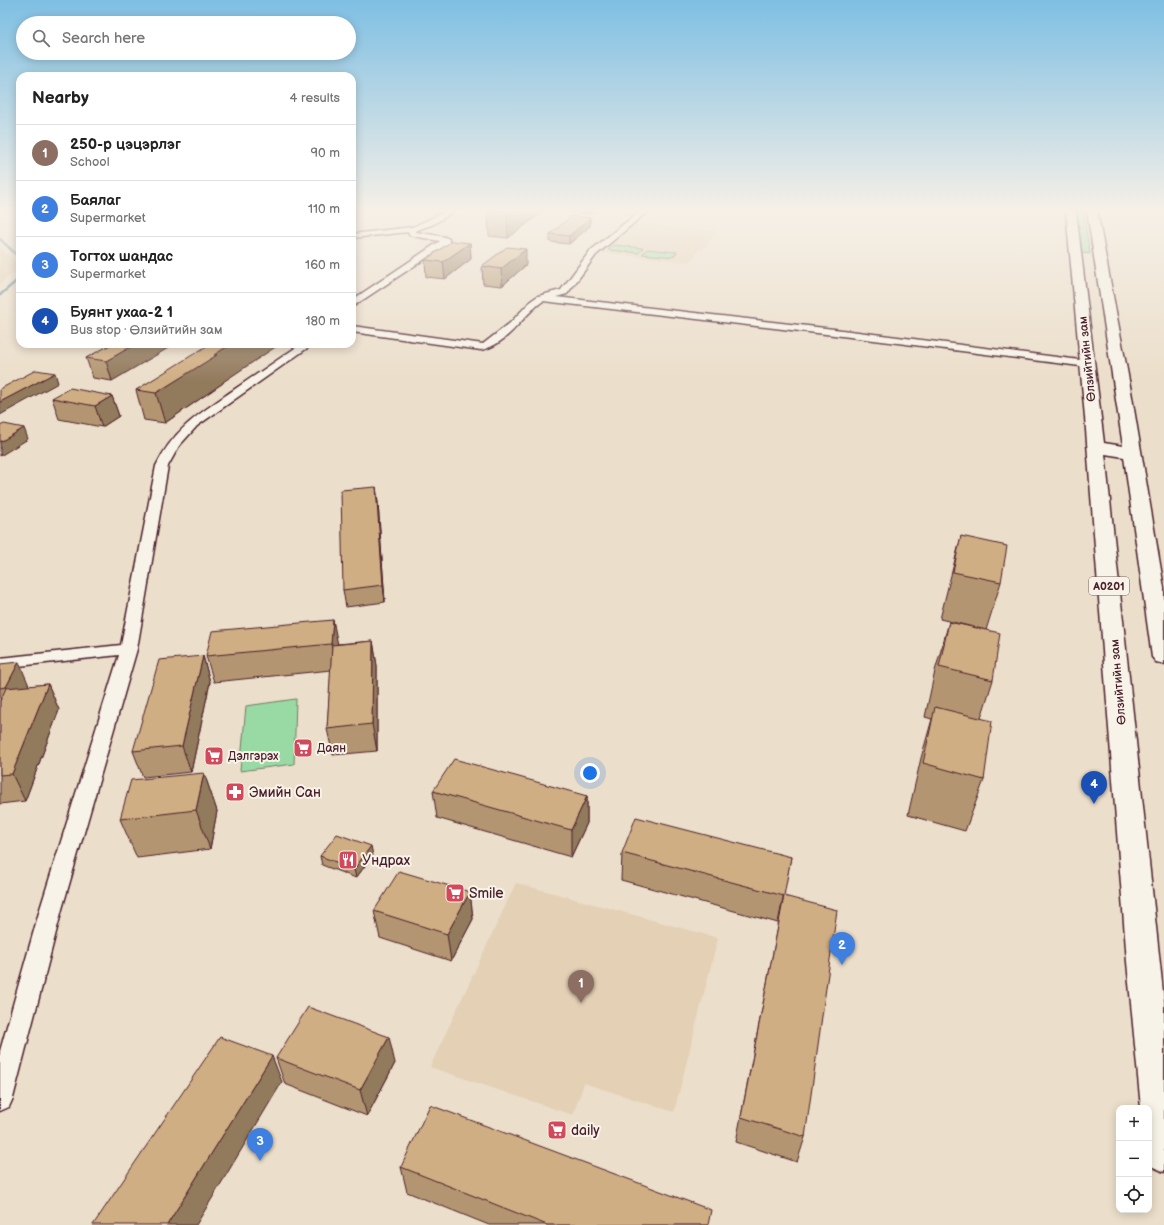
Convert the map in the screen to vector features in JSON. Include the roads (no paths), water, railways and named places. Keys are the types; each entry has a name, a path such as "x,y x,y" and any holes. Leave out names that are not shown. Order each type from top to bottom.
{"highway":[{"name":"Өлзийтийн зам","path":"1076,268 1088,364 1143,962 1164,1153"},
{"path":"1100,268 1133,453 1164,657"},
{"path":"1096,447 1133,453"}],"street":[{"path":"356,301 405,268"},
{"path":"356,330 481,347 486,346 513,325 529,307 541,298 564,292 582,268"},
{"path":"541,298 834,332 1088,364"},
{"path":"0,1098 51,909 129,649 162,466 168,452 186,429 302,348"},
{"path":"0,663 129,649"}],"waterway":[{"path":"0,295 16,281"}],"place":[{"name":"Даян","path":"303,748"},
{"name":"Дэлгэрэх","path":"214,756"},
{"name":"Эмийн Сан","path":"235,792"},
{"name":"Буянт ухаа-2 1","path":"1094,804"},
{"name":"Ундрах","path":"348,860"},
{"name":"Smile","path":"455,893"},
{"name":"Баялаг","path":"842,965"},
{"name":"250-р цэцэрлэг","path":"581,1003"},
{"name":"daily","path":"557,1130"},
{"name":"Тогтох шандас","path":"260,1161"}]}
